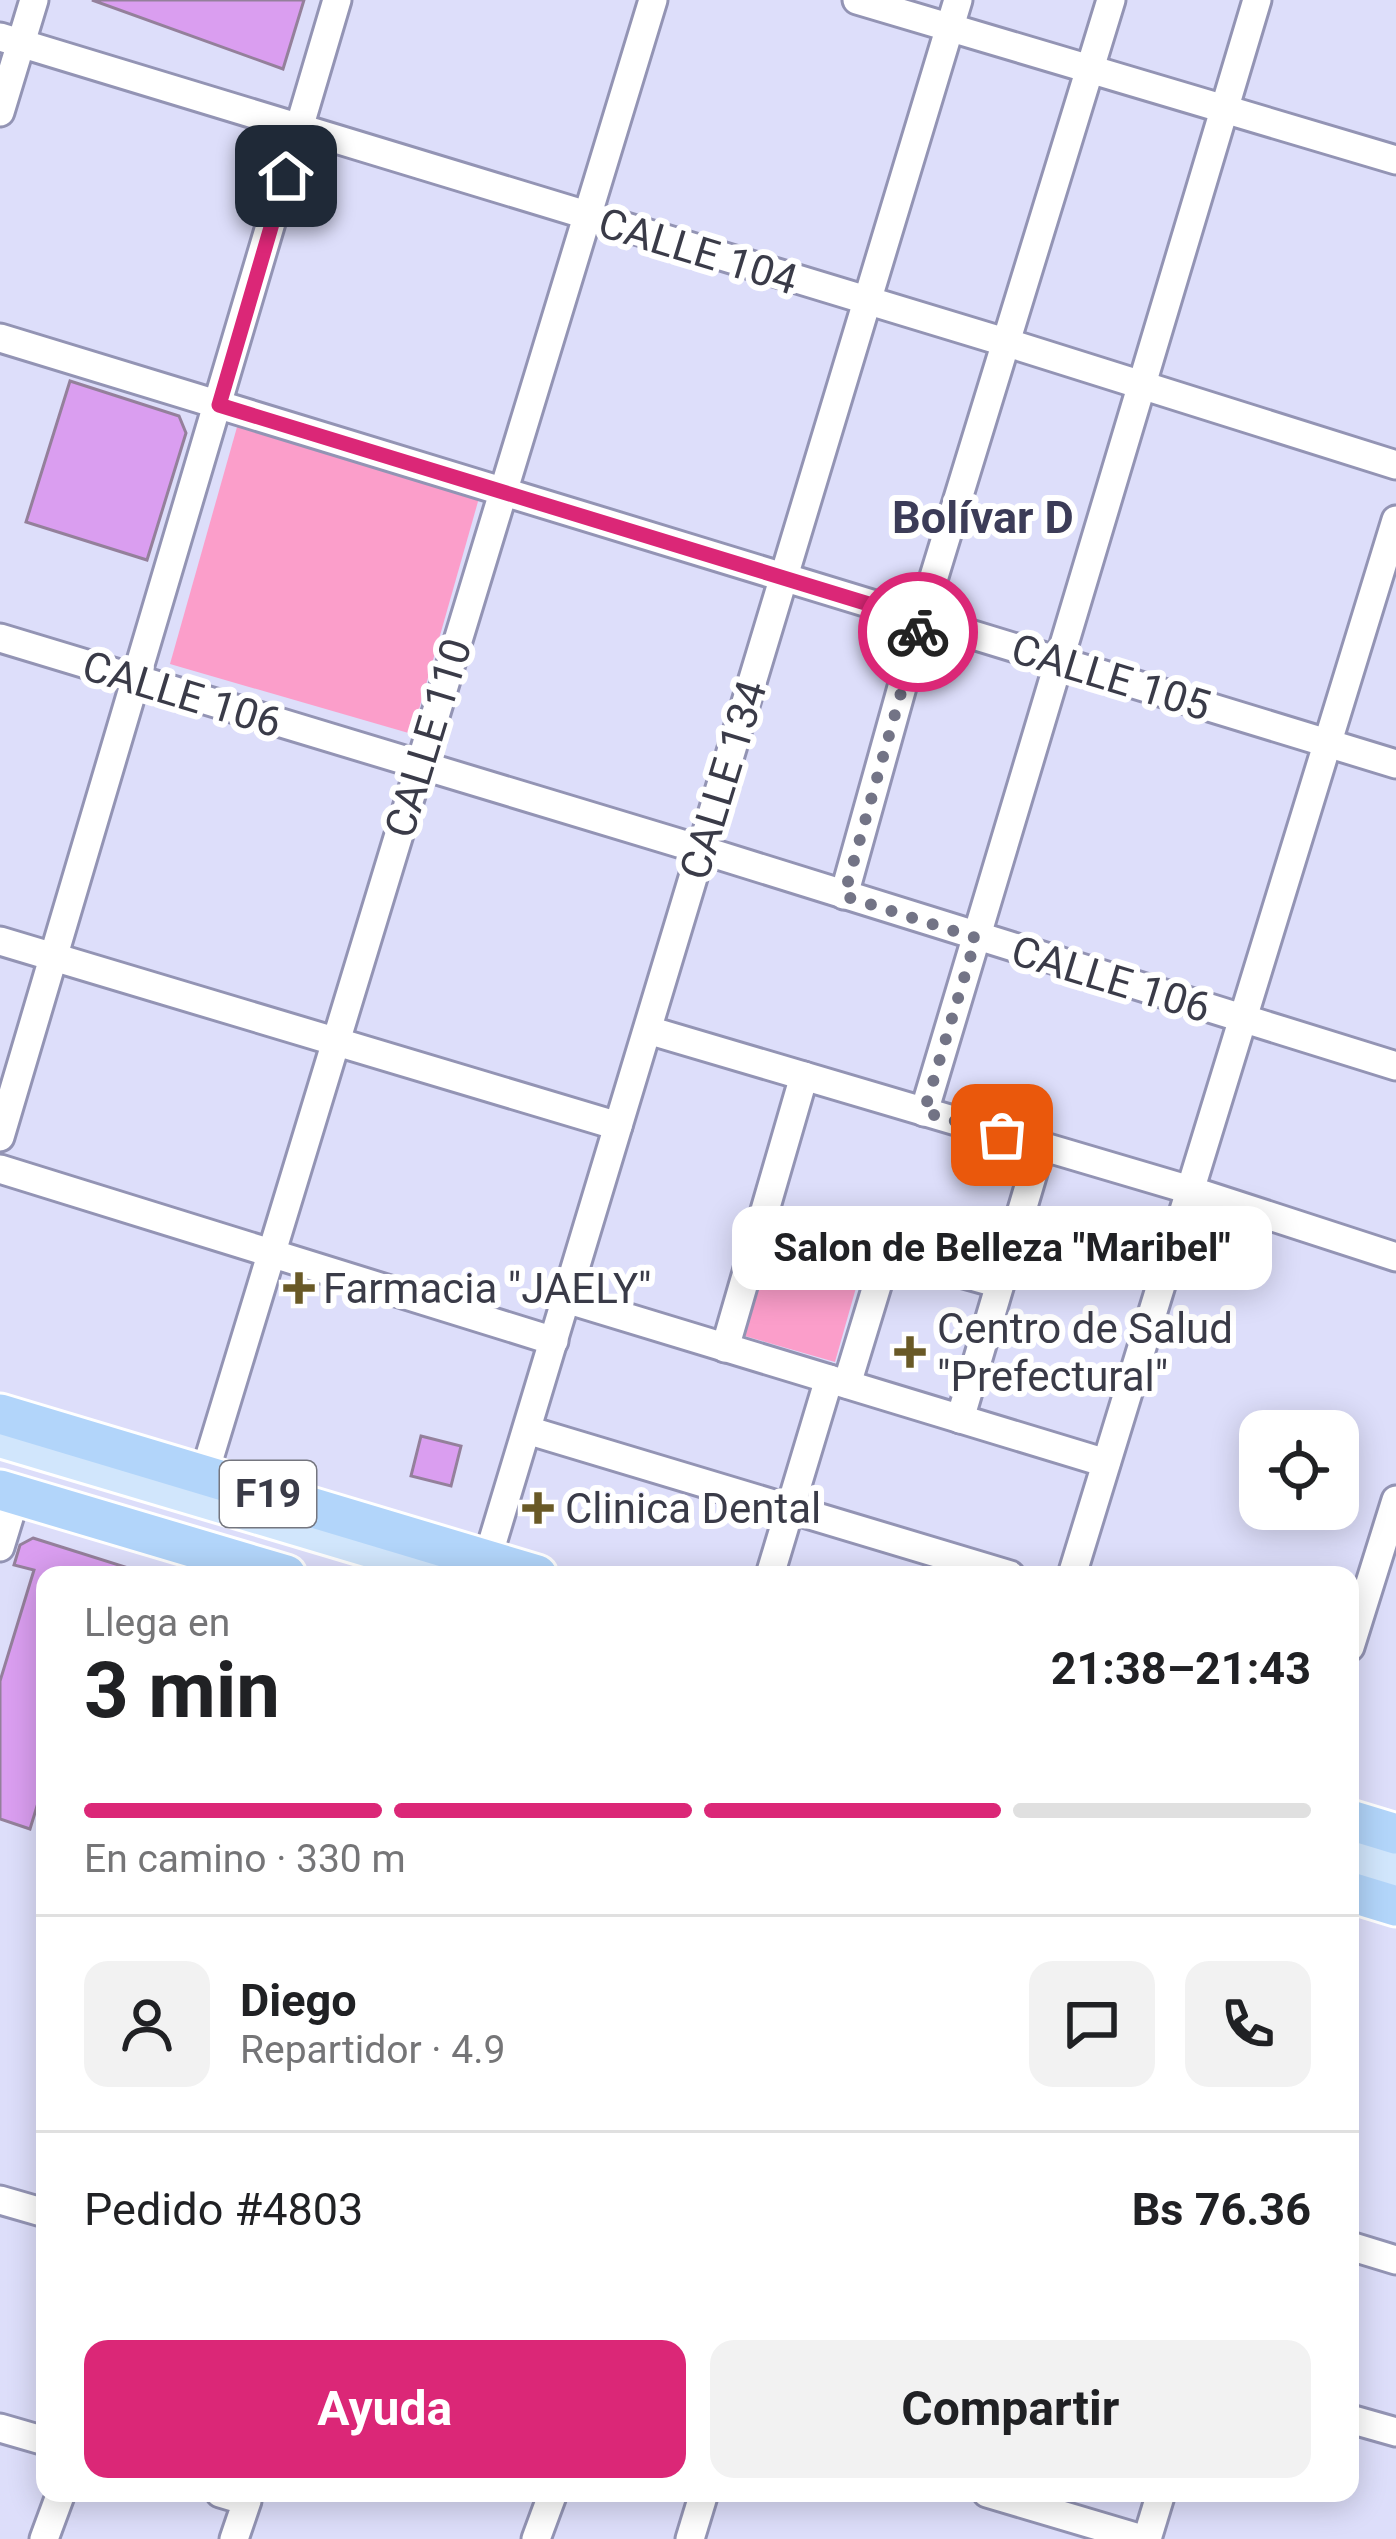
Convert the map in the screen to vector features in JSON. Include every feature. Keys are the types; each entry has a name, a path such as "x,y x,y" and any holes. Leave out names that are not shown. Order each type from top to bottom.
{"highway":[{"name":"F19","path":"0,1414 204,1475 466,1566"},
{"name":"F19","path":"5,1483 259,1566"},
{"path":"1359,1823 1396,1834"},
{"path":"1359,1895 1396,1906"}],"main road":[{"name":"F19","path":"0,1438 465,1566"},
{"name":"F19","path":"5,1483 334,1566"},
{"path":"1359,1844 1396,1855"},
{"path":"1359,1872 1396,1883"}],"street":[{"path":"0,112 10,40 34,0"},
{"path":"0,1137 337,0"},
{"name":"CALLE 110","path":"204,1475 653,0"},
{"path":"857,0 1396,160"},
{"name":"CALLE 134","path":"473,1566 527,1430 958,0"},
{"path":"844,896 921,620 1111,0"},
{"path":"924,1112 1257,0"},
{"name":"CALLE 104","path":"10,40 1396,465"},
{"name":"CALLE 105","path":"0,338 1396,764"},
{"path":"1075,1566 1396,520"},
{"name":"CALLE 106","path":"0,638 1396,1066"},
{"path":"0,941 618,1126"},
{"path":"648,1030 1190,1190 1396,1257"},
{"path":"725,1348 805,1076"},
{"path":"960,1419 1041,1146"},
{"path":"0,1169 554,1340"},
{"path":"764,1218 1000,1285"},
{"path":"773,1566 790,1508 887,1253"},
{"path":"566,1300 1106,1463"},
{"path":"527,1430 980,1566"},
{"path":"0,1546 5,1483"},
{"path":"1359,1618 1396,1500"},
{"path":"0,2200 36,2210"},
{"path":"1359,2249 1396,2260"},
{"path":"1359,2422 1396,2432"},
{"path":"0,2428 36,2438"},
{"path":"44,2539 58,2502"},
{"path":"233,2502 234,2539"},
{"path":"536,2539 550,2502"},
{"path":"691,2539 701,2502"},
{"path":"1014,2502 1108,2534 1144,2539 1158,2502"}],"shaded area":[{"path":"239,420 481,491 412,734 170,664"},
{"path":"768,1228 865,1256 835,1362 738,1334"}],"building":[{"path":"92,0 304,0 283,69"},
{"path":"70,381 179,416 186,433 147,560 26,522"},
{"path":"421,1436 461,1446 451,1486 411,1476"},
{"path":"33,1538 122,1566 36,1566 36,1809 30,1829 0,1819 0,1681 34,1570 14,1565 20,1545"}],"way so far":[{"path":"918,632 844,896 976,938 924,1112 1002,1135"}],"place":[{"name":"Salon de Belleza \"Maribel\"","path":"1002,1135"},
{"name":"Farmacia \"JAELY\"","path":"299,1288"},
{"name":"Centro de Salud \"Prefectural\"","path":"910,1352"},
{"name":"Clinica Dental","path":"538,1508"}],"district":[{"name":"Bolívar D","path":"983,517"}],"route":[{"path":"286,176 219,405 921,620 918,632"}]}
